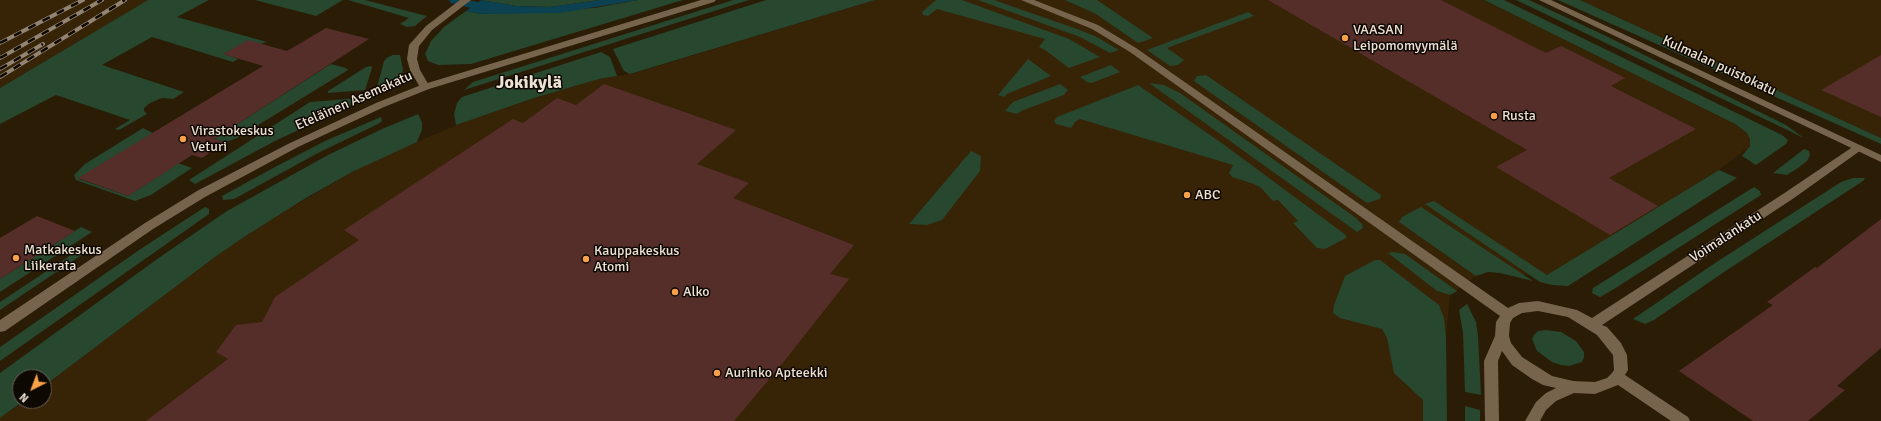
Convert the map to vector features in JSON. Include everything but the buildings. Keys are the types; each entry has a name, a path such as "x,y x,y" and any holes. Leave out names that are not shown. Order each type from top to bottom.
{"street":[{"path":"425,87 415,70 412,59 414,45 429,28 466,0"},
{"name":"Eteläinen Asemakatu","path":"0,327 149,226 201,194 294,145 380,105 425,87 711,0"},
{"path":"1026,0 1095,27 1133,50 1508,315"},
{"name":"Kulmalan puistokatu","path":"1544,0 1881,159"},
{"name":"Voimalankatu","path":"1593,324 1814,179 1858,148"},
{"path":"1492,421 1491,361 1502,336 1503,322 1508,315 1519,308 1549,307 1572,313 1593,324 1610,339 1618,351 1621,370 1612,382 1600,387 1584,389 1573,388 1548,380 1526,368 1510,353 1502,336"},
{"path":"1617,377 1683,421"},
{"path":"1532,421 1541,406 1552,398 1573,388"}],"shaded area":[{"path":"0,0 148,0 0,88"},
{"path":"875,0 1483,0 1735,124 1747,133 1750,139 1750,146 1719,170 1547,276 1488,272 1476,276 1450,295 1446,337 1446,421 0,421 0,418 12,409 52,409 52,380 215,257 260,226 352,172 396,151 466,121 534,98 599,79 630,74"},
{"path":"1580,0 1881,0 1881,138 1802,102"}],"green space":[{"path":"148,0 209,0 177,17 267,42 224,54 238,59 233,62 152,37 102,65 184,92 173,99 162,98 150,103 144,108 144,111 147,114 119,130 115,129 130,120 56,95 0,124 0,88"},
{"path":"255,0 343,0 316,16"},
{"path":"348,0 365,0 427,16 415,26 407,27 400,24 409,18"},
{"path":"481,0 600,0 550,7 516,6"},
{"path":"638,0 683,0 471,64 438,65 428,61 425,54 431,41 444,27 466,11 481,14 594,8"},
{"path":"733,0 749,0 464,90 473,82"},
{"path":"766,0 875,0 630,74 624,71 613,49"},
{"path":"936,0 962,0 1069,39 1100,57 1069,68 1039,47 1045,39 937,9 928,16 923,15 922,12"},
{"path":"978,0 994,0 1077,29 1095,36 1119,50 1110,53 1080,37"},
{"path":"1065,0 1097,0 1153,38 1138,43 1096,14"},
{"path":"1484,0 1504,0 1782,135 1788,140 1786,144 1756,165 1742,156 1750,146 1750,139 1747,133 1735,124"},
{"path":"1516,0 1529,0 1606,36 1786,125 1804,138"},
{"path":"1558,0 1580,0 1881,138 1881,144"},
{"path":"1248,12 1254,16 1167,48 1184,60 1178,65 1170,66 1147,50"},
{"path":"601,52 610,57 617,76 599,79 534,98 456,125 454,114 457,103 462,97"},
{"path":"393,55 400,55 403,69 401,77 394,84 380,92 376,91 384,61"},
{"path":"1028,59 1051,76 1007,94 1004,97 998,95"},
{"path":"331,64 346,68 348,70 237,138 226,142 214,139"},
{"path":"1111,65 1120,72 1092,83 1087,82 1080,77"},
{"path":"371,66 372,68 365,90 328,93 328,91 366,67"},
{"path":"1206,75 1381,195 1380,199 1367,203 1194,81 1197,76"},
{"path":"1149,83 1164,85 1180,93 1356,218 1362,224 1363,228 1357,232"},
{"path":"1060,84 1068,90 1064,95 1021,111 1017,114 1005,111 1013,102"},
{"path":"1138,85 1223,144 1346,235 1346,238 1325,249 1317,248 1293,223 1298,221 1278,200 1273,201 1261,188 1254,184 1232,177 1229,173 1233,165 1080,119 1075,122 1071,128 1056,124 1054,121 1057,117"},
{"path":"359,98 362,100 275,141 195,184 189,180 310,102"},
{"path":"418,114 422,122 422,130 417,142 352,172 306,198 247,235 215,257 52,380 52,369 12,369 12,409 0,418 0,373 160,257 227,211 328,155 382,129"},
{"path":"381,117 382,121 378,124 318,153 234,199 223,200 222,196 275,167 325,141"},
{"path":"143,128 153,133 79,179 128,196 178,163 192,168 151,195 135,201 76,180 74,175 85,164"},
{"path":"1804,149 1809,151 1810,155 1807,161 1798,168 1787,175 1773,173"},
{"path":"971,151 981,156 980,171 942,220 927,225 909,224"},
{"path":"1719,170 1737,178 1568,286 1552,285 1540,282 1425,204 1434,201 1547,275"},
{"path":"1853,178 1865,178 1863,181 1727,270 1654,320 1645,324 1633,319 1715,263 1841,182"},
{"path":"1754,187 1760,191 1761,195 1614,289 1600,297 1592,293 1593,288"},
{"path":"205,207 209,209 209,214 0,361 0,347 142,248"},
{"path":"1421,207 1533,281 1500,273 1488,272 1476,276 1399,222 1402,217"},
{"path":"81,227 92,232 0,292 0,279"},
{"path":"83,247 89,250 0,310 0,302"},
{"path":"1393,252 1405,254 1457,291 1450,295 1437,291 1388,253"},
{"path":"1375,260 1380,260 1439,305 1444,318 1446,337 1447,421 1423,421 1423,400 1394,373 1387,338 1382,329 1340,318 1333,313 1334,305 1345,276"},
{"path":"1467,304 1476,322 1481,395 1465,392 1463,333 1459,310"},
{"path":"1546,330 1561,332 1576,341 1584,352 1582,362 1569,366 1561,365 1552,362 1537,351 1532,339 1538,331"},
{"path":"1465,406 1480,410 1480,421 1465,421"}],"water":[{"path":"481,0 516,6 550,7 600,0 638,0 559,13 481,14 466,11"}],"waterway":[{"path":"453,0 483,7"}],"railway":[{"path":"0,43 83,0"},
{"path":"0,58 102,0"},
{"path":"0,77 125,0"},
{"path":"0,69 43,44"}],"place":[{"name":"VAASAN Leipomomyymälä","path":"1345,38"},
{"name":"Rusta","path":"1494,116"},
{"name":"Virastokeskus Veturi","path":"183,139"},
{"name":"ABC","path":"1187,195"},
{"name":"Matkakeskus Liikerata","path":"16,258"},
{"name":"Kauppakeskus Atomi","path":"586,259"},
{"name":"Alko","path":"675,292"},
{"name":"Aurinko Apteekki","path":"717,373"}],"district":[{"name":"Jokikylä","path":"529,83"}]}
